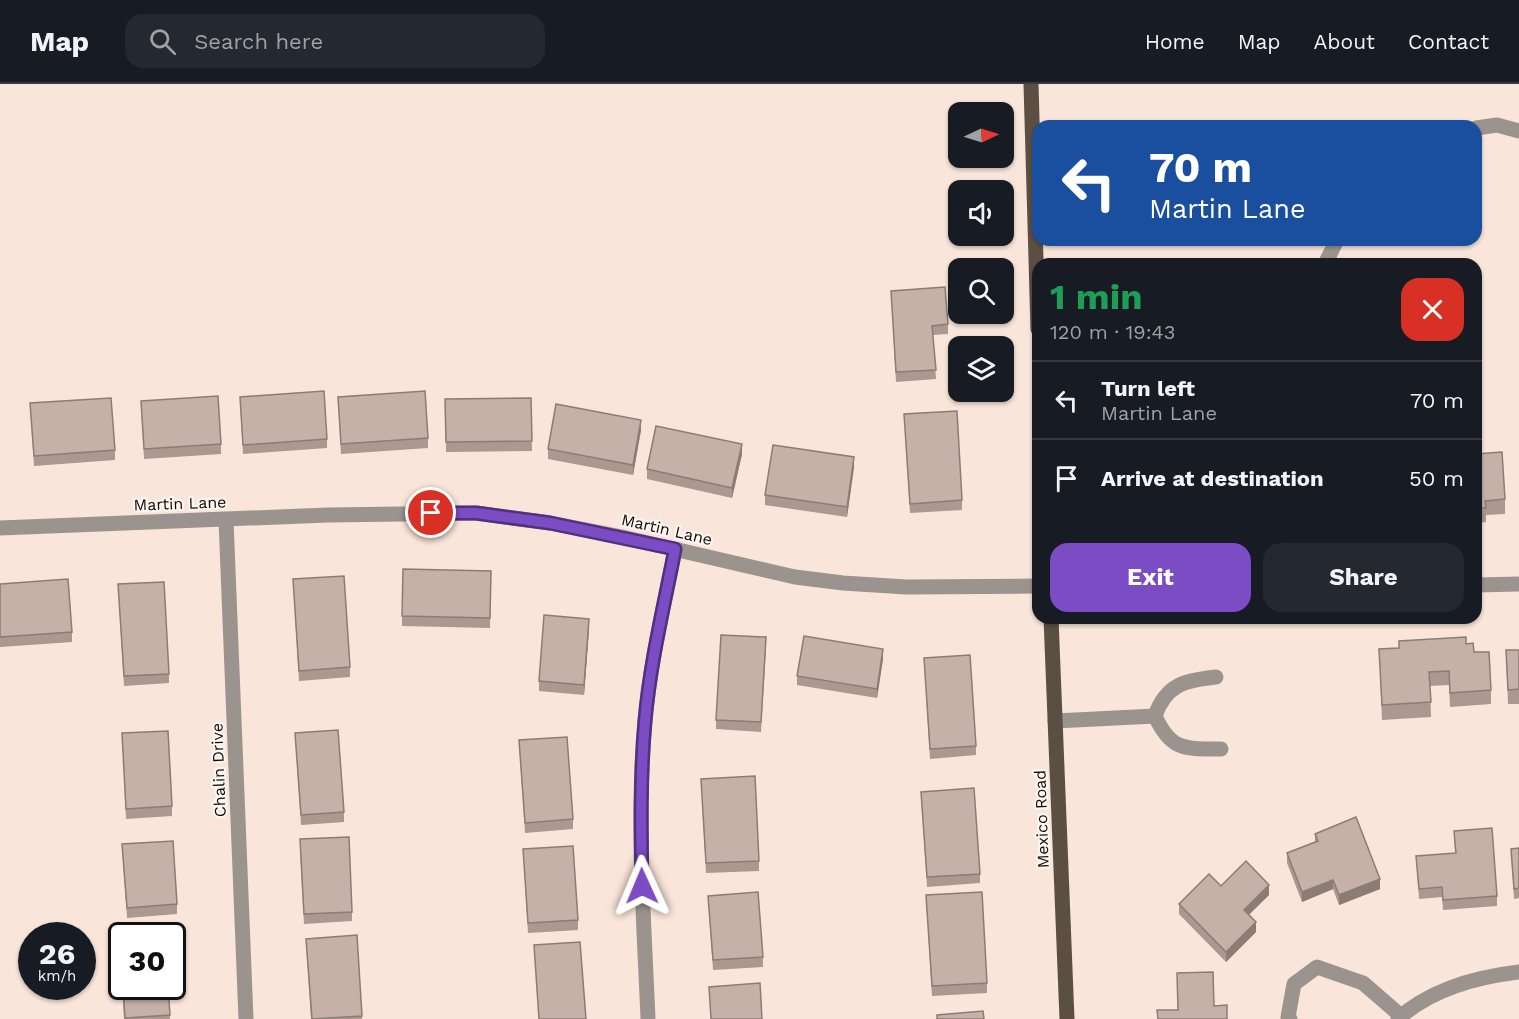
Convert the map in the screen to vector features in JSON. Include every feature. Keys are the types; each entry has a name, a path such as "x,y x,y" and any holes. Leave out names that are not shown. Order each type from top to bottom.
{"main road":[{"path":"1030,84 1032,145"},
{"name":"Mexico Road","path":"1051,624 1067,1019"}],"street":[{"path":"1482,127 1497,125 1519,131"},
{"name":"Martin Lane","path":"0,528 397,513 476,513 550,523 795,577 906,587 1032,586"},
{"name":"Chalin Drive","path":"226,520 246,1019"},
{"path":"648,1019 641,818 645,720 654,655 675,549"},
{"path":"1482,585 1519,584"},
{"path":"1155,716 1166,695 1177,686 1191,679 1216,677"},
{"path":"1055,721 1155,716"},
{"path":"1155,716 1169,740 1179,746 1194,749 1221,749"},
{"path":"1290,1019 1288,1017 1294,984 1317,967 1363,983 1400,1017 1451,986 1519,972"}],"building":[{"path":"945,287 948,324 932,326 936,370 896,372 891,291"},
{"path":"324,391 327,439 243,445 240,397"},
{"path":"425,391 428,438 341,444 338,397"},
{"path":"218,396 221,444 144,449 141,401"},
{"path":"111,398 115,450 34,456 30,403"},
{"path":"531,398 532,441 446,442 445,399"},
{"path":"556,404 641,420 633,465 548,449"},
{"path":"957,411 962,500 910,504 904,414"},
{"path":"656,426 742,444 732,488 647,469"},
{"path":"773,445 854,457 847,507 765,495"},
{"path":"1502,452 1505,499 1485,501 1486,508 1482,508 1482,454"},
{"path":"403,569 491,571 490,618 402,616"},
{"path":"344,576 350,667 299,671 293,579"},
{"path":"68,579 72,632 0,637 0,584"},
{"path":"164,582 169,674 124,676 118,584"},
{"path":"544,615 589,619 584,685 539,681"},
{"path":"721,635 766,637 761,722 716,720"},
{"path":"804,636 883,649 877,689 797,676"},
{"path":"1466,637 1466,644 1473,643 1474,652 1489,652 1491,690 1450,693 1449,671 1429,672 1431,702 1382,705 1379,649 1399,648 1399,641"},
{"path":"1506,650 1519,650 1519,689 1508,690"},
{"path":"970,655 976,746 930,749 924,658"},
{"path":"338,730 344,812 301,815 295,733"},
{"path":"168,731 172,806 126,809 122,733"},
{"path":"567,737 573,819 525,823 519,740"},
{"path":"755,776 759,861 706,863 701,779"},
{"path":"974,788 980,874 927,877 921,792"},
{"path":"1356,817 1380,879 1339,895 1333,880 1302,892 1287,853 1318,841 1315,834"},
{"path":"1492,828 1497,896 1443,900 1442,887 1419,889 1416,856 1456,853 1454,831"},
{"path":"349,837 352,912 304,914 300,839"},
{"path":"173,841 177,904 127,908 122,844"},
{"path":"573,846 578,920 528,923 523,849"},
{"path":"1519,848 1519,888 1514,889 1511,849"},
{"path":"1246,861 1269,885 1244,910 1256,922 1226,952 1179,904 1209,874 1221,886"},
{"path":"758,892 763,957 713,960 708,896"},
{"path":"982,892 987,983 932,986 926,895"},
{"path":"357,935 362,1016 312,1019 306,939"},
{"path":"580,942 586,1019 539,1019 534,945"},
{"path":"1213,972 1214,1006 1227,1005 1227,1019 1158,1019 1157,1010 1178,1010 1177,973"},
{"path":"760,983 762,1019 711,1019 709,987"},
{"path":"124,1000 169,1000 170,1015 125,1018"},
{"path":"983,1011 984,1019 937,1019 937,1015"}],"route":[{"path":"431,513 476,513 550,523 675,549 654,655 645,720 641,818 642,886"}]}
